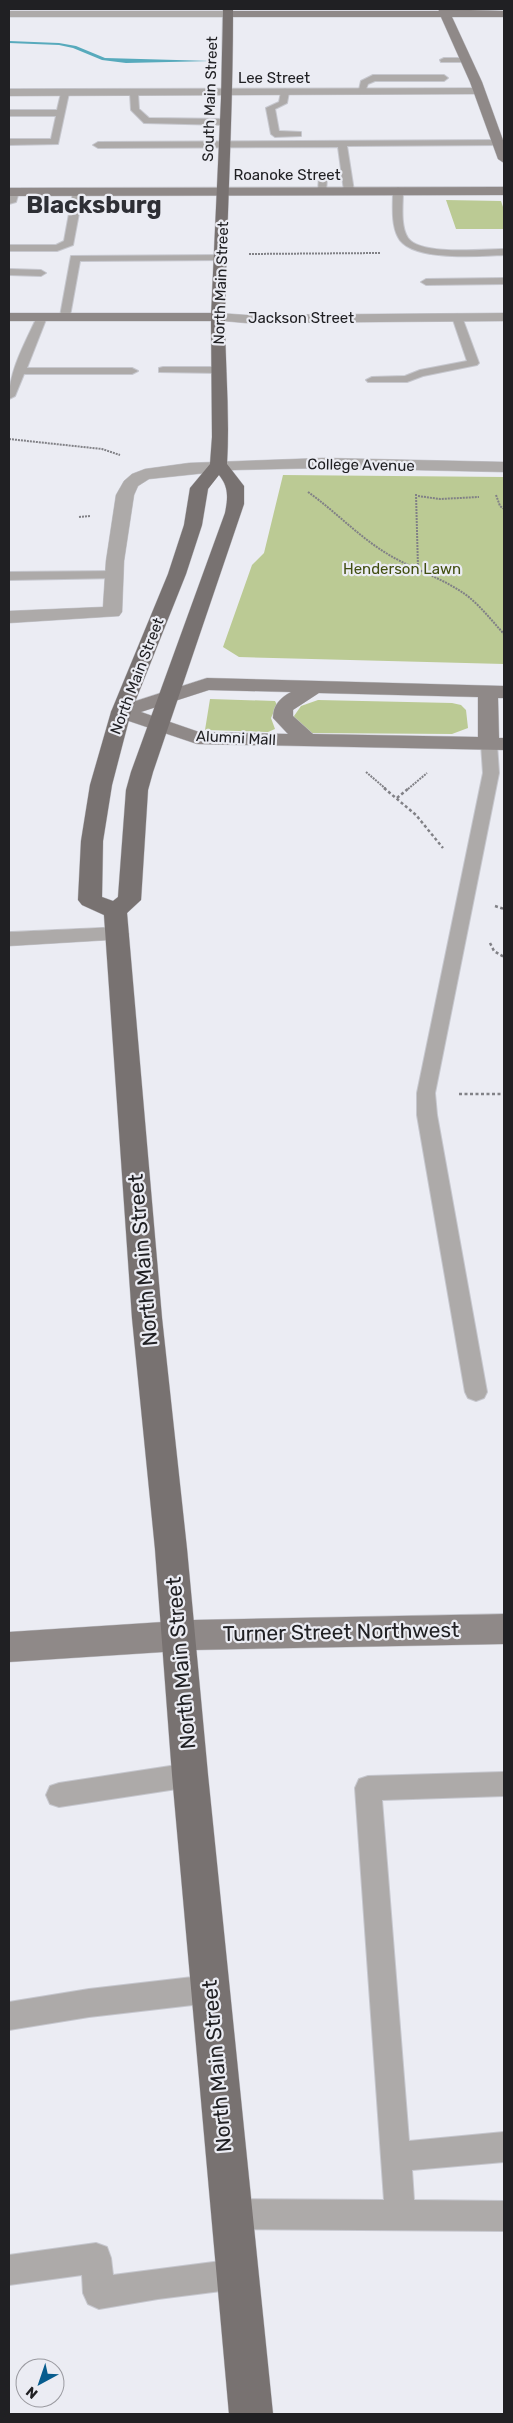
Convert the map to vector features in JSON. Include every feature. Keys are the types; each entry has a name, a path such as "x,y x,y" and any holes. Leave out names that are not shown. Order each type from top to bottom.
{"main road":[{"name":"South Main Street","path":"224,191 228,11"},
{"name":"North Main Street","path":"116,922 90,900 92,842 101,785 121,712 177,574 193,525 199,488 218,465 220,437 218,317 224,191"},
{"name":"North Main Street","path":"218,465 232,478 238,494 234,513 169,694 137,790 129,900 116,922 147,1318 172,1549 190,1776 251,2414"}],"street":[{"path":"9,14 102,11 444,11 504,14"},
{"path":"444,11 467,60 499,140 504,159"},
{"name":"Lee Street","path":"9,93 479,92"},
{"name":"Roanoke Street","path":"11,195 78,192 224,191 322,185 349,191 504,191"},
{"name":"Jackson Street","path":"9,318 65,316 218,317 460,324 504,316"},
{"name":"College Avenue","path":"114,575 127,487 135,478 145,474 218,465 504,467"},
{"path":"9,617 112,612 114,575"},
{"path":"121,712 169,694 207,684 496,692 497,744"},
{"path":"308,741 283,718 283,709 290,701 315,687"},
{"name":"Alumni Mall","path":"121,712 197,738 497,744"},
{"path":"9,939 116,922"},
{"name":"Turner Street Northwest","path":"9,1647 73,1641 178,1637 504,1629"}],"lane":[{"path":"444,60 467,60"},
{"path":"361,92 364,83 373,78 444,78"},
{"path":"285,92 283,103 270,108 275,134 499,140"},
{"path":"9,142 56,142 65,93"},
{"path":"134,93 135,110 142,119 147,121 226,122"},
{"path":"9,113 62,113"},
{"path":"98,145 342,145 499,140"},
{"path":"318,145 319,156"},
{"path":"342,145 349,191"},
{"path":"398,191 402,237 407,244 439,252 504,252"},
{"path":"9,248 57,248 69,243 78,192"},
{"path":"65,316 75,258 221,258"},
{"path":"9,272 41,273"},
{"path":"426,282 504,282"},
{"path":"9,396 42,317"},
{"path":"372,380 407,379 420,373 473,363 460,324"},
{"path":"163,370 219,370"},
{"path":"19,371 132,371"},
{"path":"9,576 114,575"},
{"path":"476,1392 427,1114 426,1093 497,744"},
{"path":"59,1795 190,1776"},
{"path":"400,2214 368,1788 504,1784"},
{"path":"9,2016 89,2003 210,1989"},
{"path":"395,2156 504,2147"},
{"path":"231,2214 504,2216"},
{"path":"9,2270 96,2258 99,2293 158,2283 237,2274"}],"path":[{"path":"246,254 400,252 418,248"},
{"path":"9,438 102,449 128,457"},
{"path":"301,488 334,510 361,536 387,554 418,568 470,598 504,634"},
{"path":"416,488 418,568"},
{"path":"492,494 497,492"},
{"path":"416,495 450,500 486,495"},
{"path":"364,770 416,815 447,853"},
{"path":"397,798 428,772"},
{"path":"426,1093 504,1094"}],"green space":[{"path":"446,200 501,201 504,210 504,229 456,229"},
{"name":"Henderson Lawn","path":"283,475 504,477 504,664 239,657 223,647 252,565 264,553"},
{"path":"210,699 275,701 277,705 271,718 275,729 268,732 205,730"},
{"path":"318,700 452,703 461,705 466,710 468,728 452,734 312,733 296,723 294,716 301,706"}],"waterway":[{"path":"9,42 59,44 74,47 104,59 126,61 209,61"}],"district":[{"name":"Blacksburg","path":"94,205"}]}
